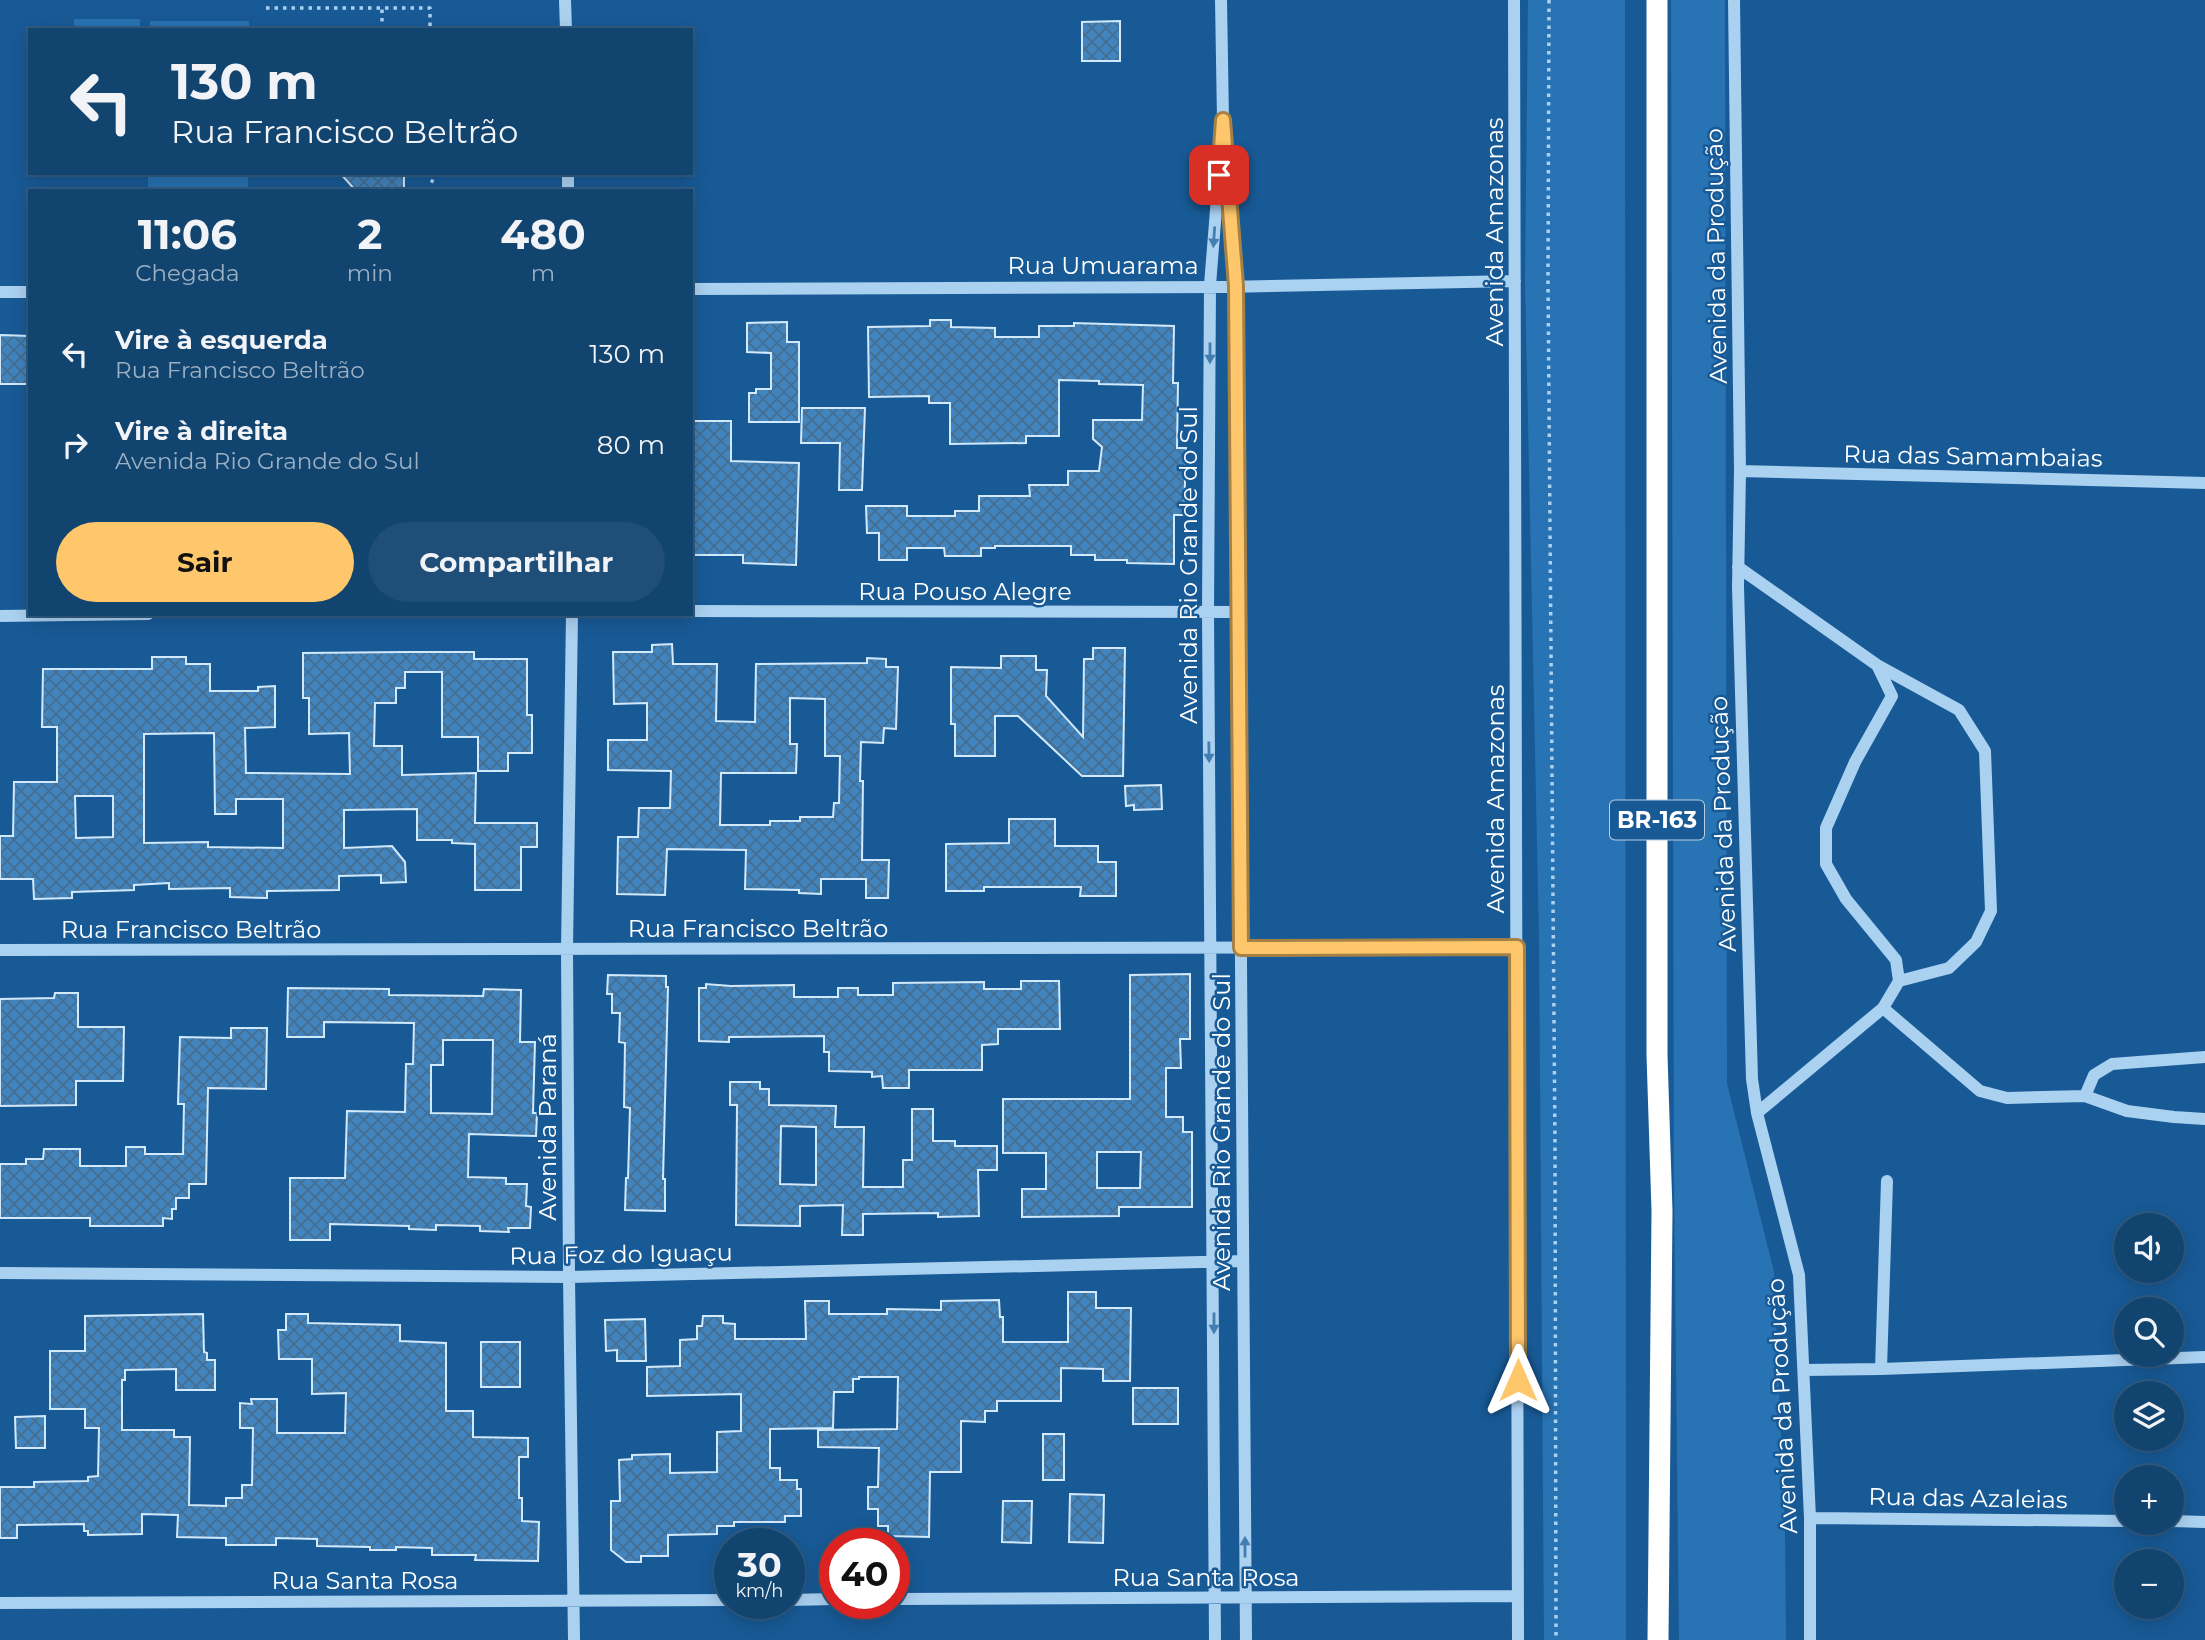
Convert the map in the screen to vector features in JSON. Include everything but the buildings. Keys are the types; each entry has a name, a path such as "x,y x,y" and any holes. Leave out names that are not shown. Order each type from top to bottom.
{"highway":[{"name":"BR-163","path":"1657,0 1657,1055 1662,1211 1657,1640"}],"street":[{"path":"565,0 566,28"},
{"name":"Avenida Rio Grande do Sul","path":"1220,0 1223,120 1236,286 1246,1640"},
{"name":"Avenida Amazonas","path":"1514,0 1518,1640"},
{"name":"Avenida da Produção","path":"1734,0 1740,471 1738,567 1752,1079 1757,1113 1799,1275 1810,1518 1810,1640"},
{"name":"Avenida Rio Grande do Sul","path":"1215,1640 1208,612 1210,285 1223,120"},
{"name":"Rua Umuarama","path":"693,289 1236,286 1515,281"},
{"path":"0,292 28,292"},
{"name":"Rua das Samambaias","path":"1740,471 2205,483"},
{"path":"1738,567 1877,665 1959,710 1985,751 1991,911 1976,942 1949,968 1899,981"},
{"name":"Rua Pouso Alegre","path":"693,611 1238,612"},
{"path":"0,616 28,616"},
{"name":"Avenida Paraná","path":"572,616 567,949 574,1640"},
{"path":"1757,1113 1883,1008 1899,981 1896,960 1846,899 1826,864 1826,828 1855,762 1892,696 1877,665"},
{"name":"Rua Francisco Beltrão","path":"0,950 1517,947"},
{"path":"1883,1008 1980,1091 2007,1098 2085,1096 2127,1111 2205,1118"},
{"path":"2085,1096 2094,1075 2112,1064 2205,1056"},
{"path":"1881,1369 1886,1181"},
{"name":"Rua Foz do Iguaçu","path":"0,1273 569,1277 1243,1261"},
{"path":"1804,1370 2205,1357"},
{"name":"Rua das Azaleias","path":"1810,1518 2114,1521"},
{"path":"2184,1521 2205,1522"},
{"name":"Rua Santa Rosa","path":"910,1599 1518,1596"},
{"name":"Rua Santa Rosa","path":"0,1603 714,1600"}],"path":[{"path":"1549,0 1548,280 1555,1102 1556,1640"},
{"path":"266,8 430,8 430,28"},
{"path":"382,8 382,28"}],"shaded area":[{"path":"1528,0 1625,0 1626,1640 1544,1640 1539,938 1525,282"},
{"path":"1671,0 1725,0 1727,1084 1774,1272 1785,1530 1786,1640 1679,1640 1674,1183"},
{"path":"74,19 140,19 140,28 74,28"},
{"path":"150,21 249,21 249,28 150,28"},
{"path":"148,175 248,175 248,189 148,189"}],"route":[{"path":"1219,175 1223,120 1236,286 1241,948 1517,947 1518,1380"}]}
